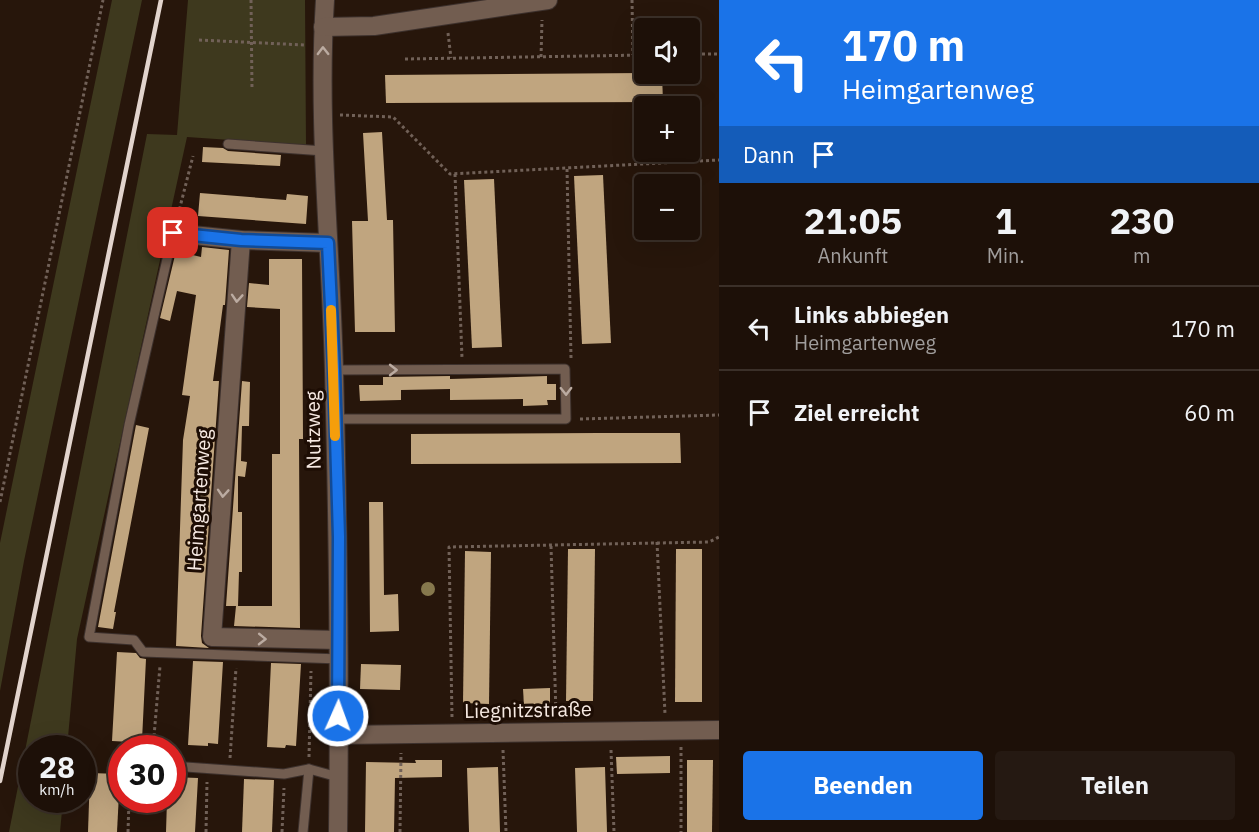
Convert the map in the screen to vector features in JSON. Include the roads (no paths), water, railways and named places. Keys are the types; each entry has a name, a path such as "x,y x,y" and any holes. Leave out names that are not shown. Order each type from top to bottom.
{"street":[{"name":"Nutzweg","path":"325,0 323,27 324,151 339,537 338,832"},
{"path":"323,27 374,26 548,0"},
{"path":"173,233 241,240 328,243"},
{"name":"Heimgartenweg","path":"241,240 212,637 338,640"},
{"name":"Liegnitzstraße","path":"338,735 719,730"}],"lane":[{"path":"228,144 324,151"},
{"path":"173,233 129,425 89,637 134,640 143,652 340,659"},
{"path":"334,370 565,369 566,419 334,419"},
{"path":"186,767 285,774 309,769 338,777"},
{"path":"303,832 309,769"}],"railway":[{"path":"0,781 161,0"}]}
